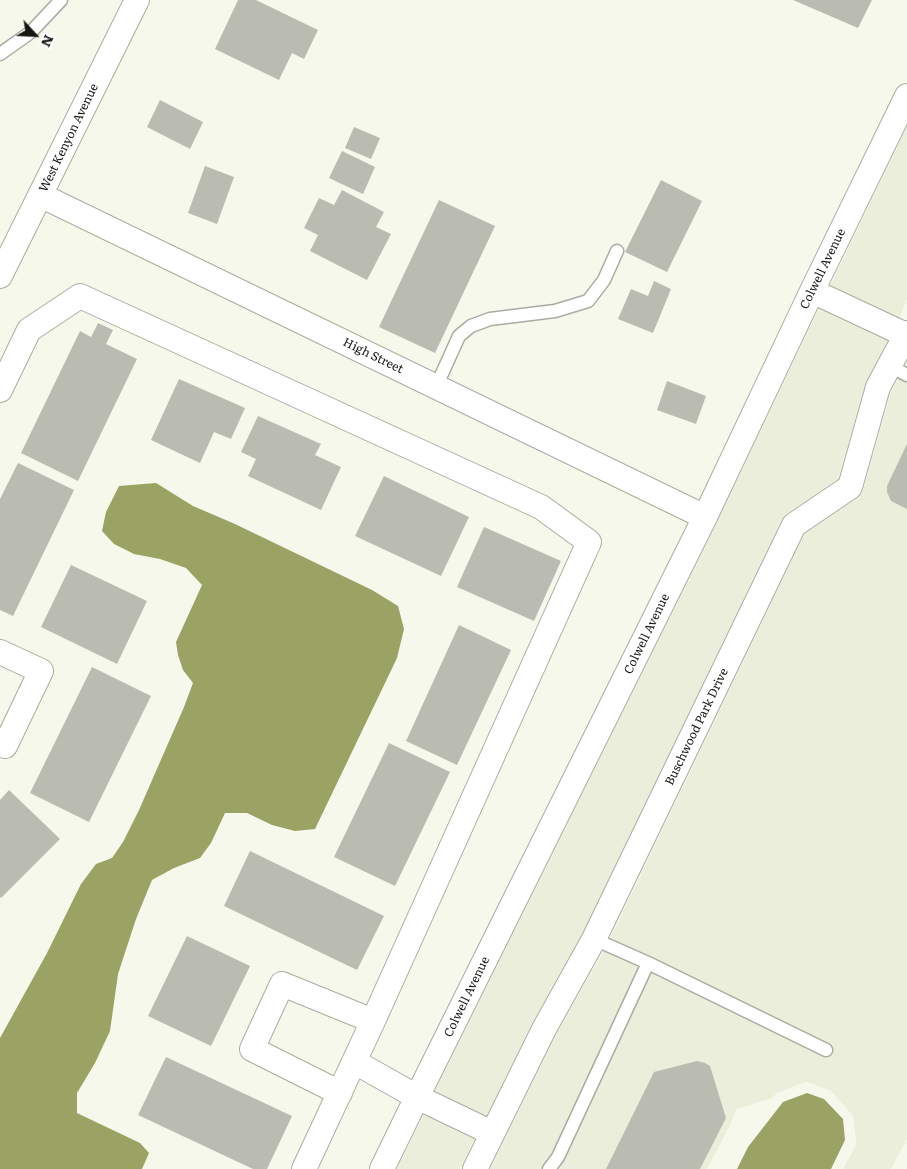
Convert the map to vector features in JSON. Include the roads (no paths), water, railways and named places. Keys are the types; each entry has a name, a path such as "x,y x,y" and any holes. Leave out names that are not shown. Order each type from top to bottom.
{"street":[{"name":"West Kenyon Avenue","path":"0,276 137,0"},
{"name":"Colwell Avenue","path":"382,1169 705,517 907,96"},
{"name":"High Street","path":"40,196 705,517"},
{"name":"Buschwood Park Drive","path":"475,1169 544,1029 594,939 794,525 850,486 878,387 898,370 907,334 812,291"},
{"path":"0,390 30,330 80,296 541,507 590,542 355,1062 304,1169"},
{"path":"0,652 41,671 5,746 0,744"},
{"path":"340,1093 252,1049 282,984 373,1021"},
{"path":"355,1062 416,1097 492,1133"}],"lane":[{"path":"0,54 31,32 61,0"},
{"path":"436,387 459,336 471,326 490,319 555,311 588,302 604,280 617,251"},
{"path":"594,939 648,963 826,1050"},
{"path":"548,1169 558,1156 648,963"}]}
